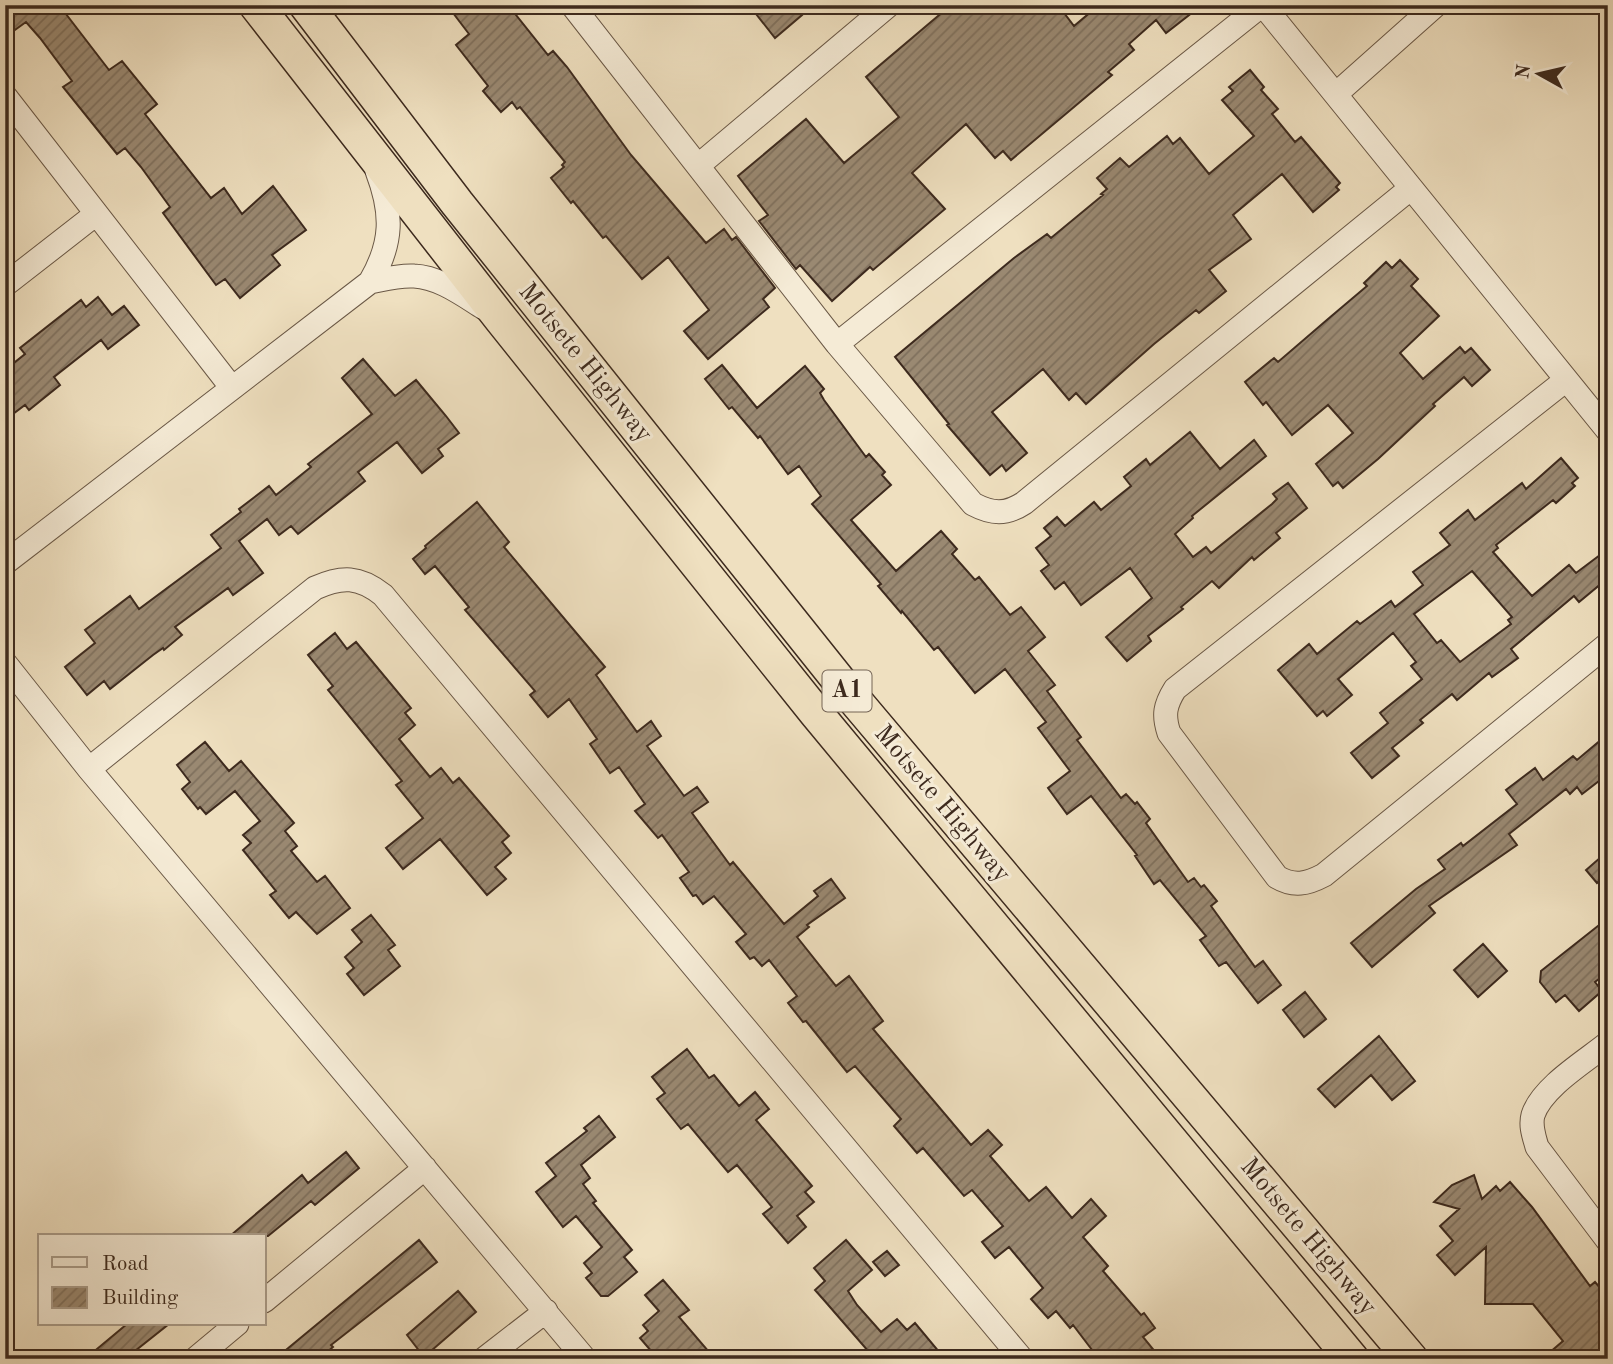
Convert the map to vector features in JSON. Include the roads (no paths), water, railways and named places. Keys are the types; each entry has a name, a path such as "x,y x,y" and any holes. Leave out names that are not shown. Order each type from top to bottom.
{"highway":[{"name":"Motsete Highway","path":"256,5 501,319 816,713 1352,1359"},
{"name":"Motsete Highway","path":"306,5 457,203 848,692 1411,1359"}],"street":[{"path":"572,5 837,344 973,504 987,511 1012,511 1411,188"},
{"path":"699,165 889,5"},
{"path":"837,344 1262,5 1608,431"},
{"path":"1336,94 1436,5"},
{"path":"5,96 232,388"},
{"path":"5,563 370,282 383,260 390,232 385,194 369,150"},
{"path":"5,285 96,214"},
{"path":"370,282 397,276 416,276 457,291 501,319"},
{"path":"1566,380 1175,690 1165,709 1165,722 1169,733 1277,877 1286,882 1310,883 1324,876 1608,644"},
{"path":"89,769 315,588 334,580 351,579 369,584 383,595 1022,1359"},
{"path":"5,663 89,769 585,1359"},
{"path":"1608,1043 1550,1089 1533,1115 1532,1133 1537,1147 1608,1241"},
{"path":"266,1299 425,1168"},
{"path":"484,1359 546,1311"},
{"path":"195,1359 235,1326"}]}
